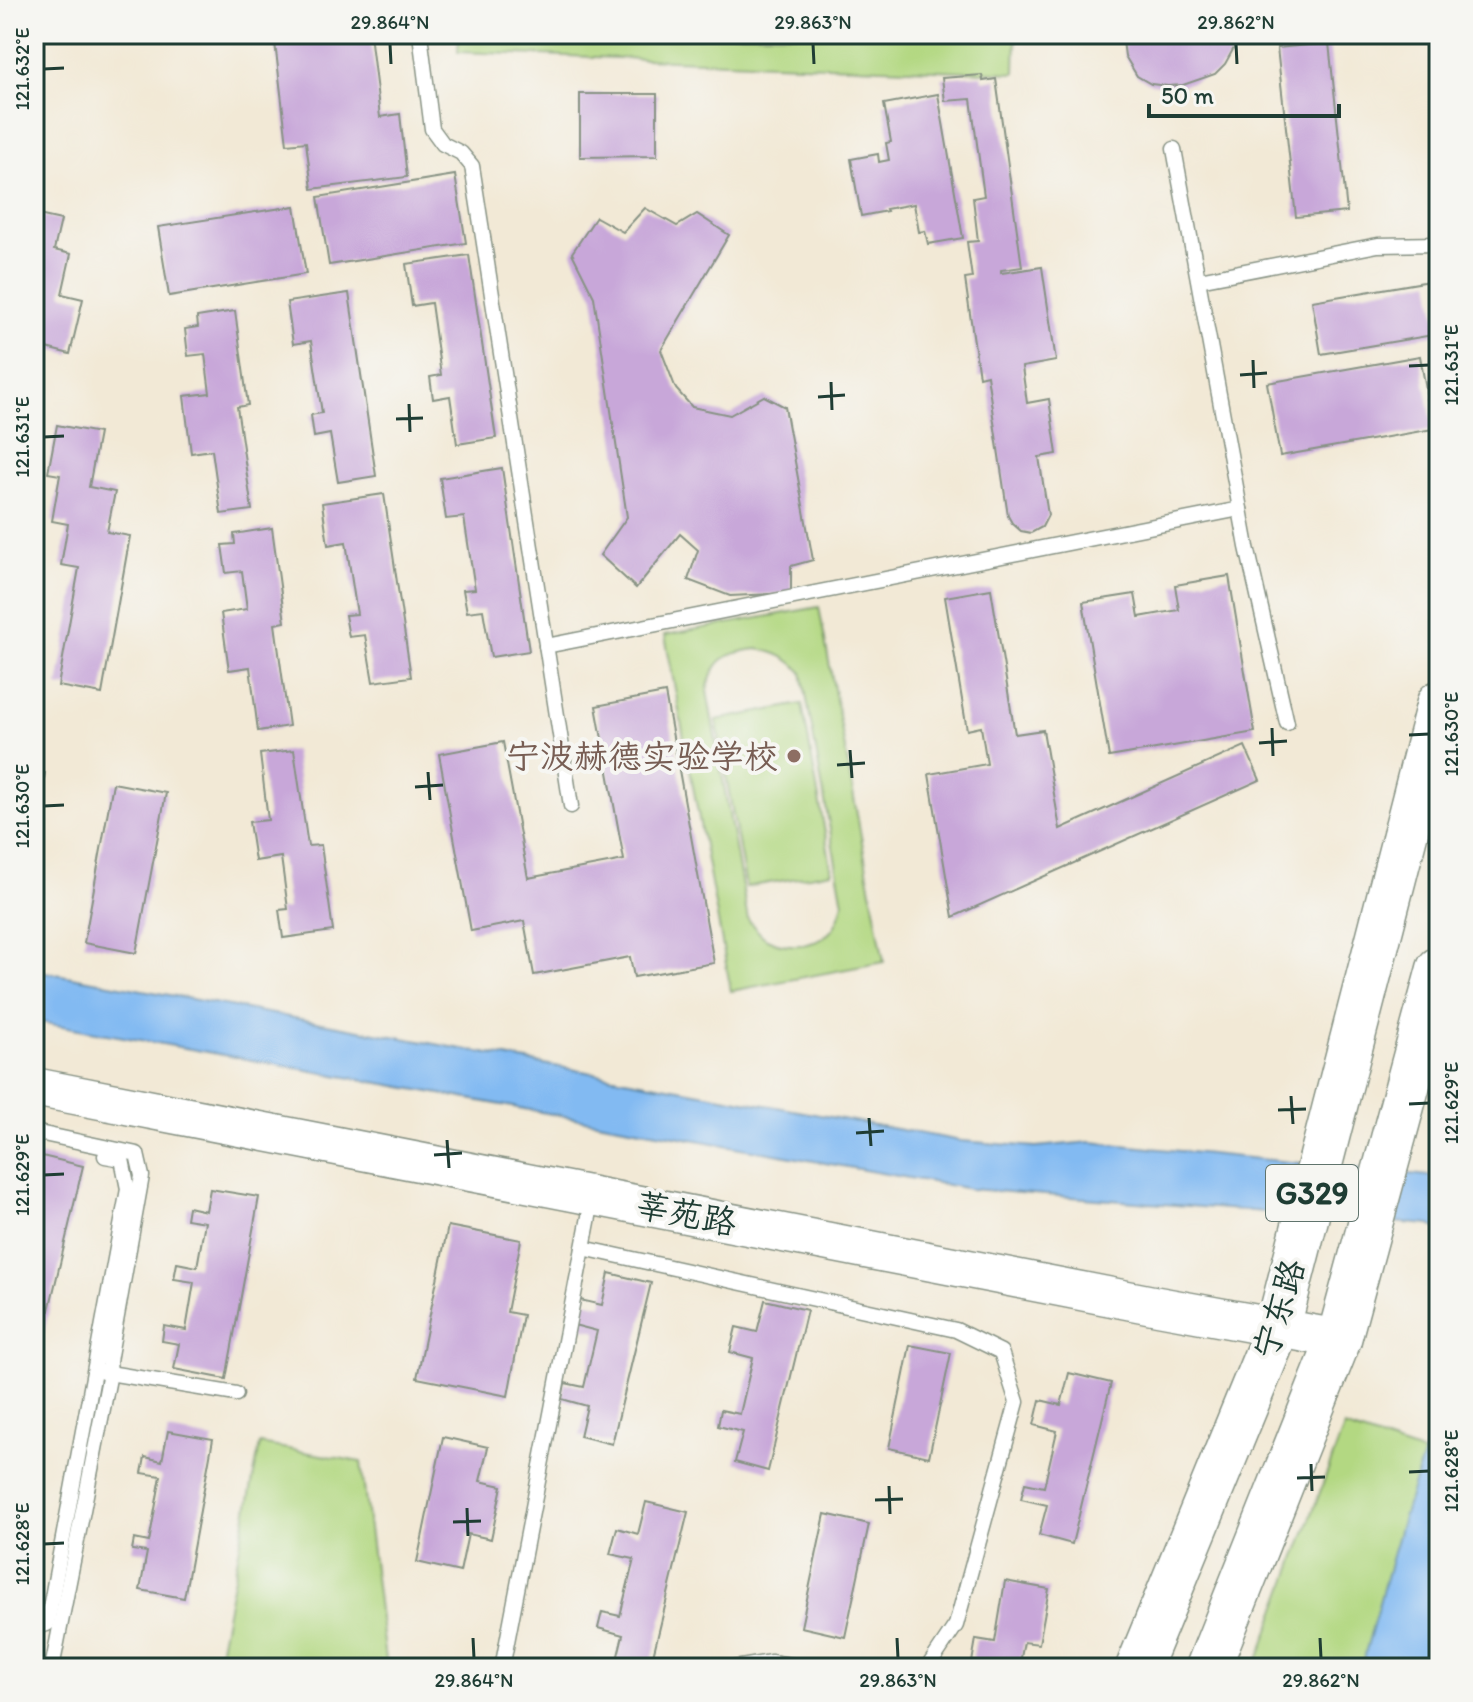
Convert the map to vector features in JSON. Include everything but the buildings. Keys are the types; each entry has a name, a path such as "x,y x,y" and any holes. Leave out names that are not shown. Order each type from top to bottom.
{"main road":[{"name":"宁东路","path":"1138,1668 1278,1327 1439,703"},
{"name":"宁东路","path":"1208,1668 1339,1339 1439,969"}],"street":[{"name":"莘苑路","path":"34,1087 1339,1339"}],"lane":[{"path":"420,34 432,129 443,144 461,153 472,166 571,806"},
{"path":"1174,149 1240,509 1287,723"},
{"path":"1199,280 1378,245 1439,244"},
{"path":"546,646 1240,509"},
{"path":"34,1132 137,1154 142,1176 109,1361 102,1371 47,1624 34,1628"},
{"path":"34,1141 122,1159 128,1189 102,1371 52,1668"},
{"path":"502,1668 593,1196"},
{"path":"583,1248 956,1330 1001,1352 1017,1402 956,1625 928,1667 924,1668"},
{"path":"102,1371 236,1394"},
{"path":"34,1637 57,1634"},
{"path":"735,1668 771,1662 809,1668"}],"green space":[{"path":"459,34 1016,34 1015,73 458,52"},
{"path":"819,607 884,962 731,991 665,635","holes":["764,650 782,656 802,672 843,903 832,930 808,944 774,942 762,935 748,920 707,691 713,672 723,660 746,651"]},
{"path":"802,704 832,872 746,887 716,720"},
{"path":"1344,1427 1439,1459 1439,1668 1255,1668"},
{"path":"260,1444 361,1462 386,1668 216,1668"}],"water":[{"path":"34,970 961,1141 1036,1147 1091,1142 1439,1177 1439,1229 1430,1225 970,1189 34,1021"},
{"path":"1439,1406 1439,1668 1363,1668 1400,1527"}],"place":[{"name":"宁波赫德实验学校","path":"794,756"}]}
